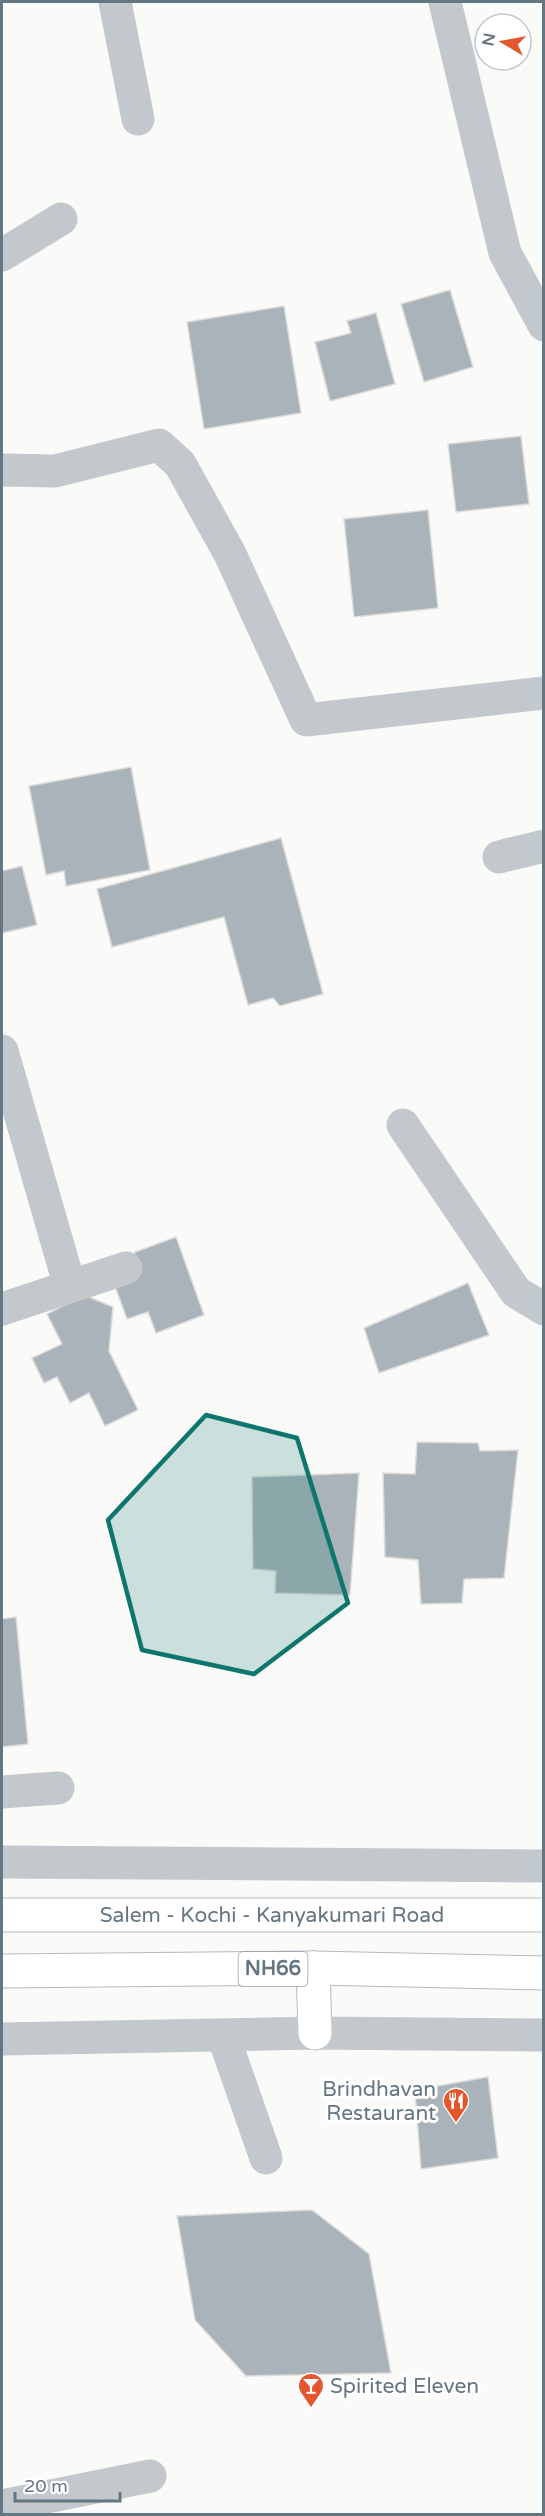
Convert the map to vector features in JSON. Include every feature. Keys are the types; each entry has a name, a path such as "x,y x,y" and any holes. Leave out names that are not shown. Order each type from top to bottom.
{"highway":[{"name":"Salem - Kochi - Kanyakumari Road","path":"2,1915 543,1915"},
{"name":"NH66","path":"2,1971 313,1968 543,1973"},
{"path":"313,1968 315,2033"}],"street":[{"path":"115,2 138,119"},
{"path":"444,2 505,253 543,325"},
{"path":"2,255 61,219"},
{"path":"2,470 55,471 159,446 180,464 230,554 306,720 543,693"},
{"path":"499,857 543,846"},
{"path":"2,1051 70,1287"},
{"path":"403,1125 516,1292 543,1309"},
{"path":"2,1310 126,1268"},
{"path":"2,1792 58,1788"},
{"path":"2,1862 543,1866"},
{"path":"2,2039 315,2033 543,2035"},
{"path":"223,2035 266,2158"},
{"path":"2,2506 150,2476"}],"highlighted area":[{"path":"206,1415 297,1438 348,1603 254,1674 142,1650 108,1520"}],"building":[{"path":"450,290 473,367 424,382 401,304"},
{"path":"284,306 301,413 204,429 187,322"},
{"path":"376,313 395,384 330,401 315,342 351,333 347,321"},
{"path":"521,436 529,504 456,512 448,444"},
{"path":"428,510 438,608 354,617 344,519"},
{"path":"131,767 150,870 66,886 64,871 46,875 29,786"},
{"path":"281,838 323,994 280,1006 273,998 248,1005 224,917 112,947 97,889"},
{"path":"22,866 37,925 2,933 2,871"},
{"path":"176,1237 204,1315 156,1333 148,1312 127,1319 112,1278 131,1271 135,1252"},
{"path":"468,1283 489,1335 379,1373 364,1328"},
{"path":"84,1295 113,1307 109,1351 138,1410 105,1426 89,1393 70,1403 57,1377 44,1383 32,1358 62,1344 47,1314"},
{"path":"417,1442 478,1443 480,1451 518,1450 504,1578 464,1579 462,1603 421,1604 418,1560 385,1557 383,1473 415,1474"},
{"path":"359,1473 350,1595 275,1593 276,1571 253,1569 252,1477"},
{"path":"16,1617 28,1744 2,1747 2,1619"},
{"name":"Brindhavan Restaurant","path":"488,2077 498,2158 421,2169 415,2090"},
{"path":"312,2210 369,2254 391,2373 246,2376 195,2320 177,2216"}],"place":[{"name":"Brindhavan Restaurant","path":"456,2124"},
{"name":"Spirited Eleven","path":"311,2409"}]}
